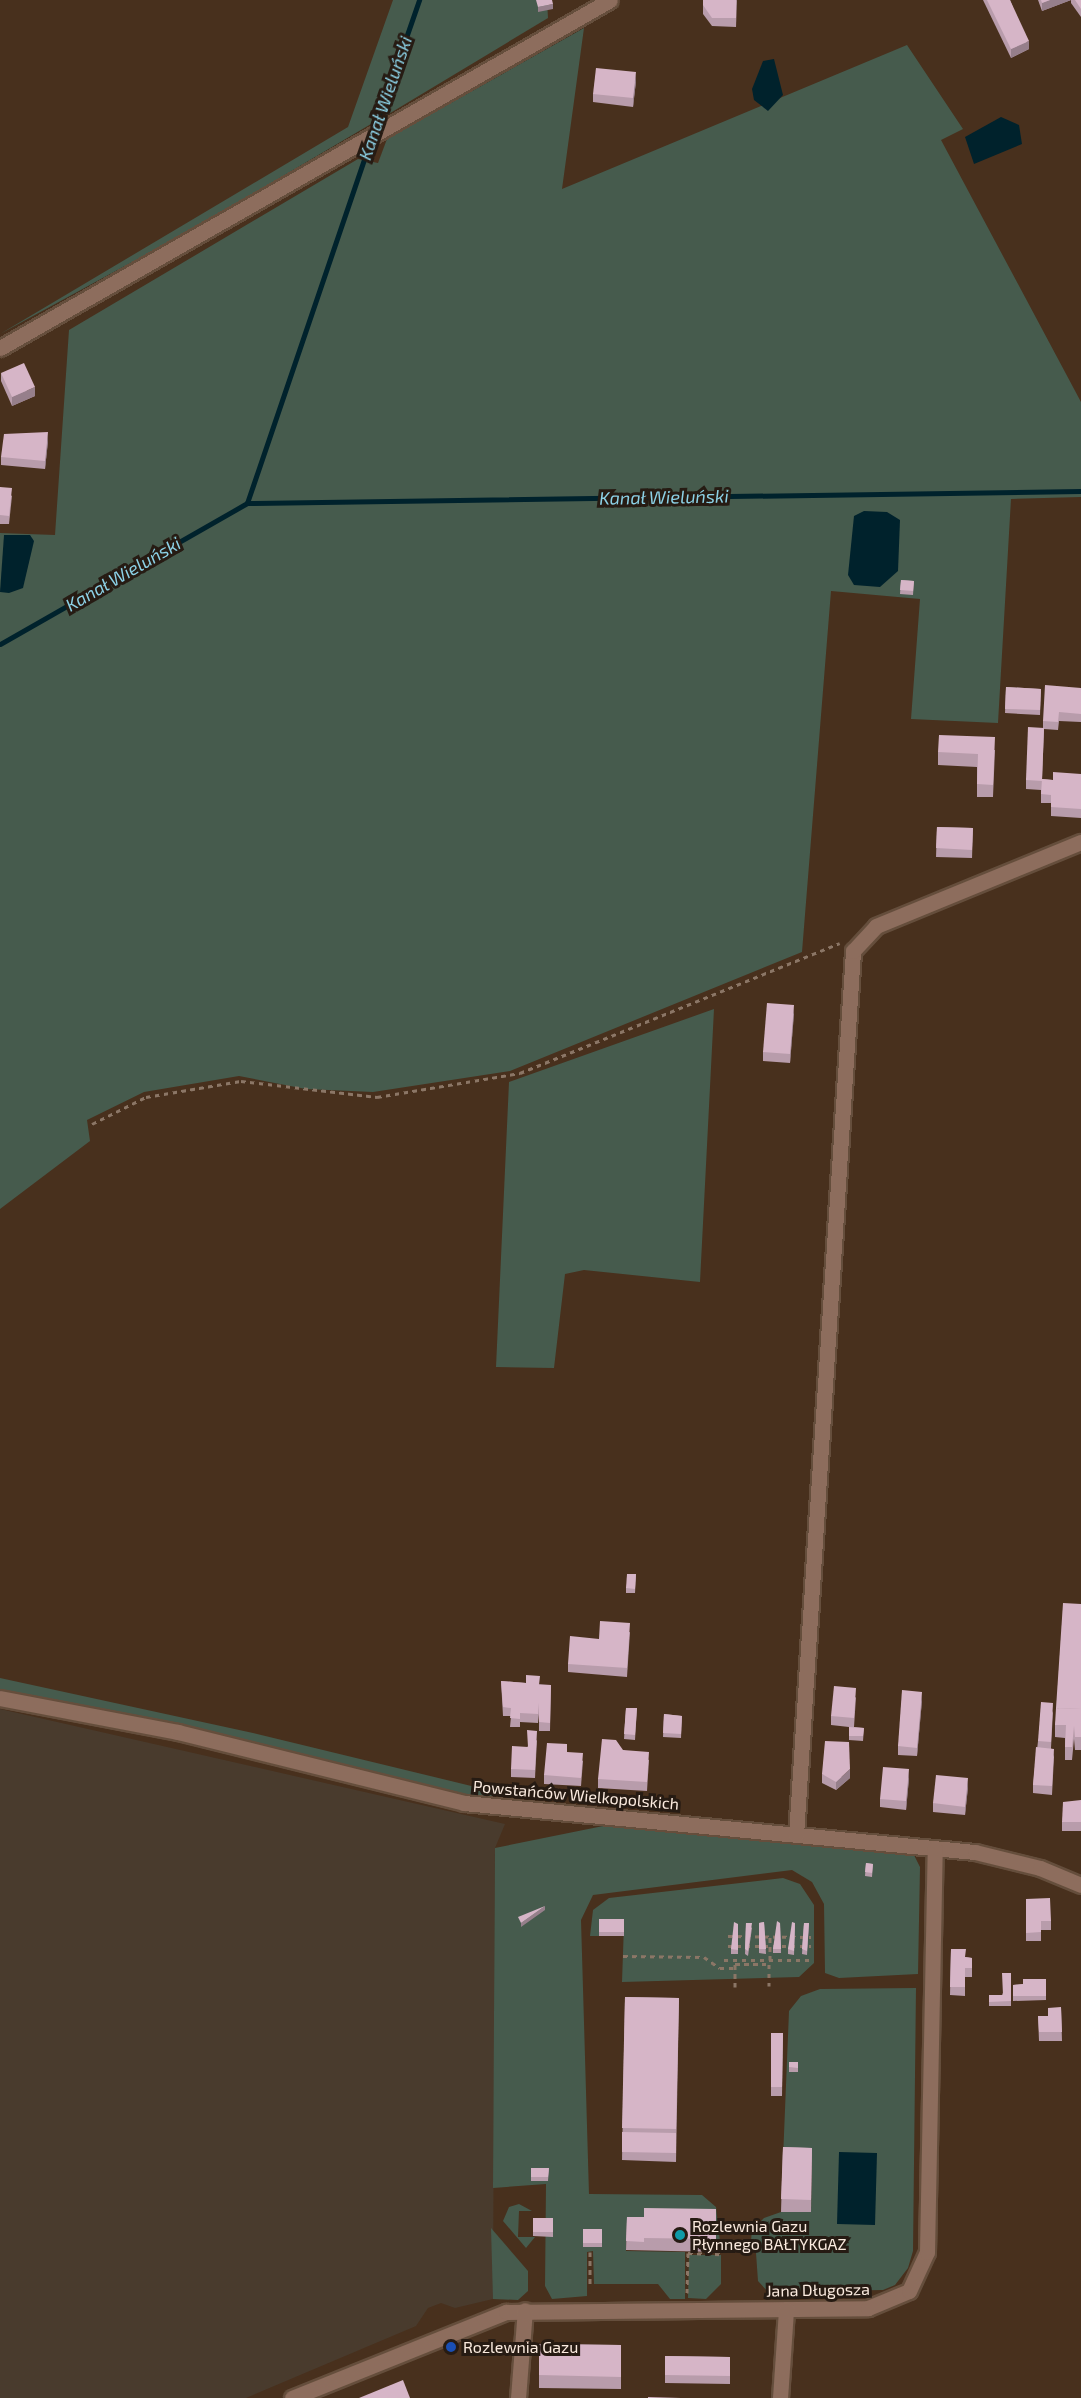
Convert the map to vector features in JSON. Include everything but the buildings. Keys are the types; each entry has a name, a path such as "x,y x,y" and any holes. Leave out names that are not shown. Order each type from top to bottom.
{"street":[{"path":"0,348 610,0"},
{"path":"796,1835 851,960 856,943 876,926 1081,842"},
{"name":"Powstańców Wielkopolskich","path":"0,1698 177,1732 464,1803 935,1848 1008,1858 1081,1885"},
{"name":"Jana Długosza","path":"292,2398 490,2317 525,2310 786,2309 880,2306 909,2291 924,2264 935,1848"},
{"path":"780,2398 786,2309"},
{"path":"518,2398 525,2310"}],"path":[{"path":"92,1124 146,1097 242,1081 377,1097 520,1073 828,948 856,943"},
{"path":"728,1936 811,1937"},
{"path":"770,1937 770,1960"},
{"path":"728,1946 811,1946"},
{"path":"623,1956 704,1957 720,1968 735,1968 752,1962 770,1960 809,1960"},
{"path":"724,1960 769,1964 769,1986"},
{"path":"735,1968 735,1987"},
{"path":"590,2252 590,2284"},
{"path":"686,2310 688,2253 721,2253"}],"shaded area":[{"path":"0,1709 505,1824 495,1848 493,2299 455,2308 441,2303 428,2308 416,2326 246,2398 0,2398"}],"green space":[{"path":"393,0 547,0 548,18 387,115 376,111 371,124 200,225 0,334 348,127"},
{"path":"584,28 562,189 907,45 963,129 941,140 1081,402 1081,497 1011,499 998,723 911,719 920,599 831,591 802,952 510,1071 373,1092 306,1089 239,1076 144,1092 87,1120 90,1141 0,1209 0,533 55,535 69,330 358,159 378,163 387,139"},
{"path":"714,1009 700,1282 584,1270 565,1274 554,1368 496,1367 509,1082"},
{"path":"0,1678 253,1733 492,1791 493,1797 455,1796 0,1691"},
{"path":"618,1823 913,1853 920,1867 918,1974 839,1978 825,1973 824,1904 812,1882 792,1870 593,1895 581,1920 589,2194 702,2195 716,2207 720,2242 716,2242 716,2221 627,2225 626,2251 685,2252 685,2299 670,2299 658,2284 594,2284 593,2251 587,2252 587,2296 552,2299 545,2286 546,2184 493,2188 495,1848"},
{"path":"783,1878 800,1884 814,1905 814,1963 799,1977 622,1982 624,1924 599,1923 599,1936 590,1936 593,1910 609,1898"},
{"path":"916,1988 913,2251 908,2268 895,2285 883,2290 768,2292 758,2281 756,2253 750,2251 752,2230 764,2218 781,2212 811,2212 812,2161 783,2159 789,2011 801,1996 820,1989"},
{"path":"519,2204 532,2211 519,2211 518,2237 535,2237 526,2248 503,2221 509,2207"},
{"path":"491,2228 528,2271 528,2291 518,2300 493,2299"},
{"path":"689,2255 721,2255 721,2284 706,2299 688,2298"}],"water":[{"path":"774,59 783,95 768,111 754,100 752,89 763,61"},
{"path":"1001,117 1019,125 1022,144 974,164 965,137"},
{"path":"864,511 887,512 900,520 898,571 880,587 854,585 848,575 854,516"},
{"path":"4,535 30,535 34,541 23,588 9,593 0,592"},
{"path":"839,2152 877,2153 875,2225 837,2224"}],"waterway":[{"name":"Kanał Wieluński","path":"374,130 419,0"},
{"name":"Kanał Wieluński","path":"0,644 247,503 370,142"},
{"name":"Kanał Wieluński","path":"247,503 1081,491"}],"place":[{"name":"Rozlewnia Gazu Płynnego BAŁTYKGAZ","path":"680,2235"},
{"name":"Rozlewnia Gazu","path":"451,2347"}]}
